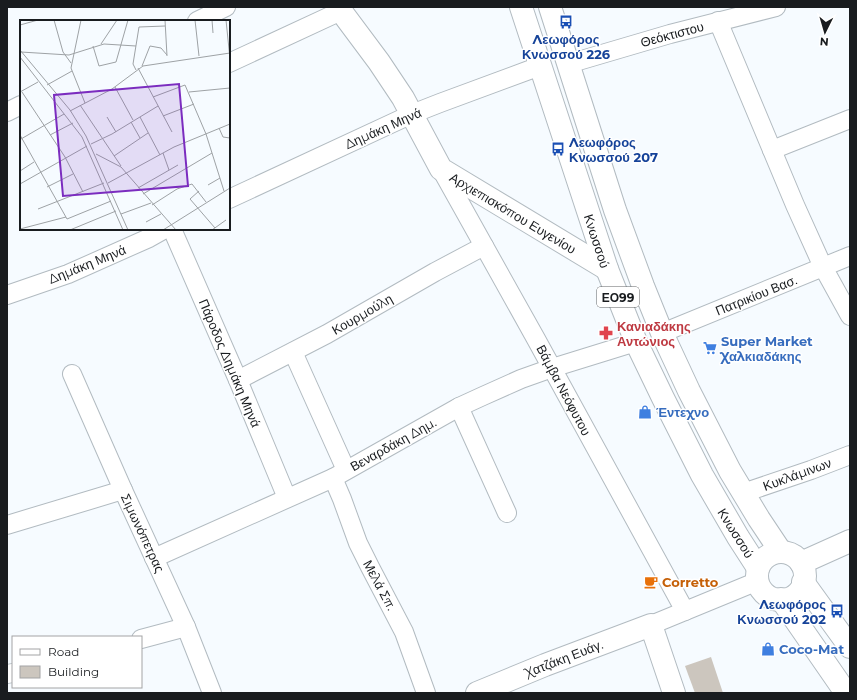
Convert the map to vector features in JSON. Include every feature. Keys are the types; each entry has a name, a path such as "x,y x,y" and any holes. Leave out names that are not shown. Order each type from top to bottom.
{"main road":[{"name":"Κνωσσού","path":"521,7 607,270 636,342 702,475 758,574"},
{"name":"Κνωσσού","path":"550,7 615,210 640,279 662,333 727,465 781,552"},
{"name":"Αρχιεπισκόπου Ευγενίου","path":"340,9 391,80 412,114 441,169 607,270"},
{"path":"846,693 781,599 793,596 798,592 802,573 850,541"},
{"path":"758,574 759,565 770,554 781,552 794,556 802,573 850,647"},
{"name":"ΕΟ99","path":"758,574 761,588 764,593 781,599"},
{"path":"652,626 674,693"},
{"name":"Χατζάκη Ευάγ.","path":"477,693 545,665 652,626"}],"street":[{"path":"199,20 226,7"},
{"name":"Θεόκτιστου","path":"568,64 718,21 776,7"},
{"path":"230,63 340,9"},
{"path":"718,21 795,205 824,267 850,316"},
{"name":"Δημάκη Μηνά","path":"230,199 412,114 540,66"},
{"path":"7,112 20,106"},
{"path":"772,150 850,119"},
{"name":"Βάμβα Νεόφυτου","path":"441,169 685,611"},
{"name":"Δημάκη Μηνά","path":"7,295 68,274 148,234 162,230"},
{"name":"Πάροδος Δημάκη Μηνά","path":"172,230 238,380 287,498"},
{"name":"Κουρμούλη","path":"238,380 327,334 435,272 484,246"},
{"name":"Πατρικίου Βασ.","path":"662,333 850,256"},
{"name":"Βεναρδάκη Δημ.","path":"154,558 339,474 459,407 483,396 521,379 552,368 636,342"},
{"name":"Μελά Σπ.","path":"293,352 339,474 342,499 358,543 404,632 426,693"},
{"name":"Σιμωνόπετρας","path":"72,374 186,627 212,693"},
{"path":"459,407 506,513"},
{"name":"Κυκλάμινων","path":"743,493 850,455"},
{"path":"7,525 123,490"},
{"path":"652,626 758,574"},
{"path":"142,639 186,627"}],"building":[{"path":"711,657 723,693 695,693 685,666"}],"place":[{"name":"Λεωφόρος Κνωσσού 226","path":"566,22"},
{"name":"Λεωφόρος Κνωσσού 207","path":"558,149"},
{"name":"Κανιαδάκης Αντώνιος","path":"606,333"},
{"name":"Super Market Χαλκιαδάκης","path":"710,348"},
{"name":"Έντεχνο","path":"645,412"},
{"name":"Corretto","path":"651,582"},
{"name":"Λεωφόρος Κνωσσού 202","path":"837,611"},
{"name":"Coco-Mat","path":"768,649"}]}
